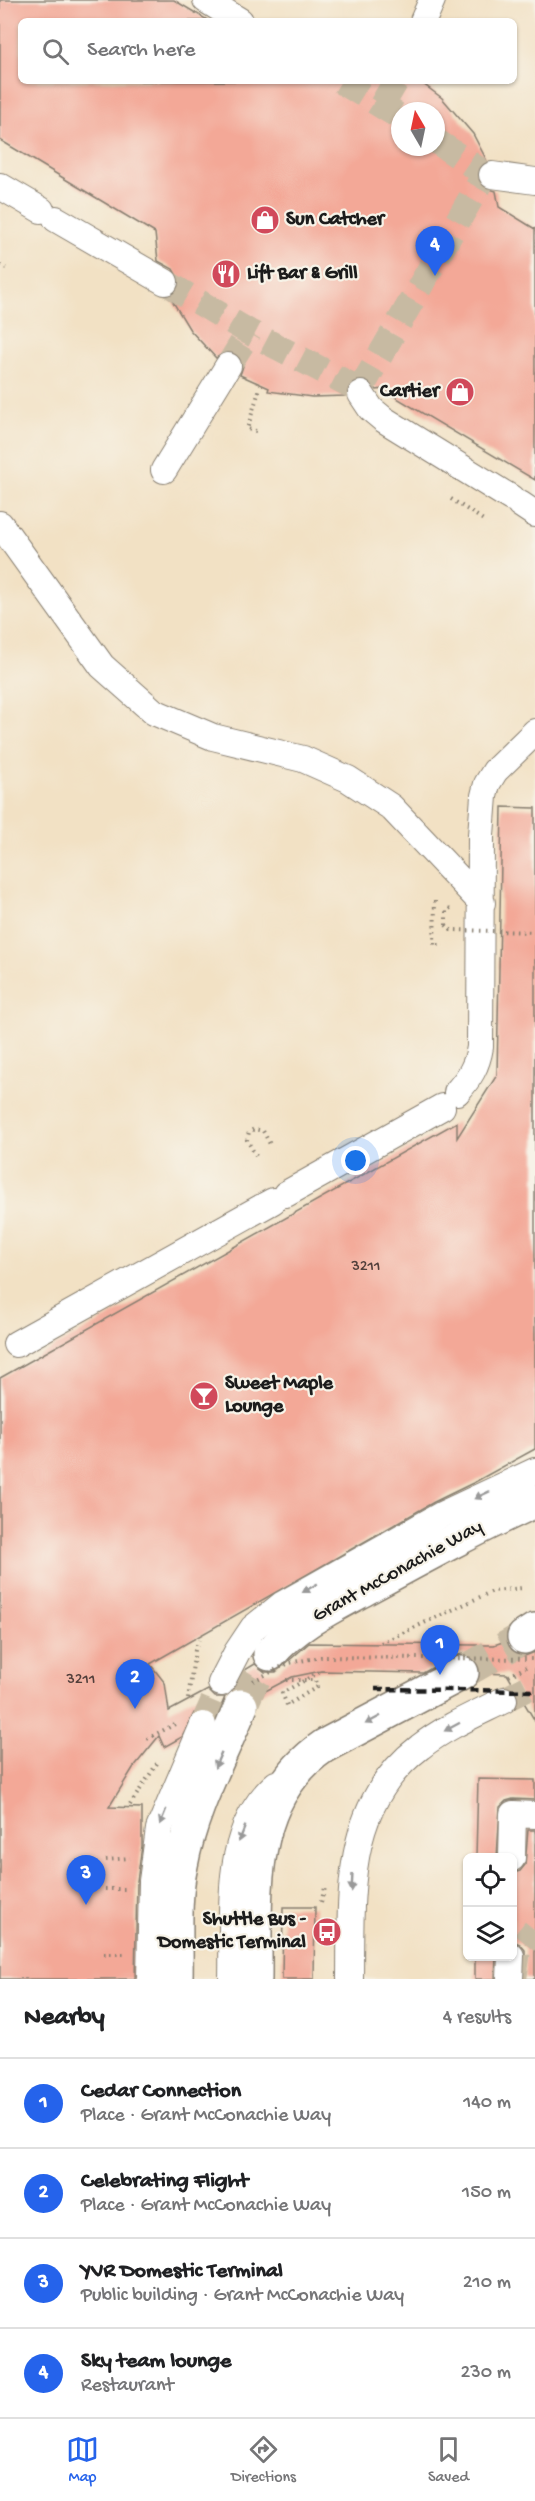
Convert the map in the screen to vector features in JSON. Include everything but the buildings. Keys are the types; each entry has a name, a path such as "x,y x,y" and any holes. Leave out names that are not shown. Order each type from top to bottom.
{"main road":[{"name":"Grant McConachie Way","path":"278,1667 278,1645 312,1618 448,1543 535,1501"},
{"path":"255,1979 256,1884 262,1836 278,1797 290,1776 306,1758 324,1746 462,1673"},
{"path":"176,1979 178,1895 183,1852 236,1691"}],"lane":[{"path":"206,0 235,18"},
{"path":"424,18 432,0"},
{"path":"492,175 535,181"},
{"path":"0,186 165,282"},
{"path":"164,470 228,366"},
{"path":"361,394 371,409 383,419 522,505"},
{"path":"0,524 102,666 154,712 213,737 303,759 348,779 391,807 482,903"},
{"path":"7,1349 450,1100 471,1076 480,1047 482,807 487,784 499,767 535,732"},
{"path":"236,1691 237,1652 253,1628 283,1604 441,1515 535,1471"},
{"path":"350,1979 352,1878 356,1848 365,1819 379,1792 397,1768 420,1747 506,1688"},
{"path":"150,1979 152,1881 159,1829 203,1725"},
{"path":"232,1979 234,1871 239,1841 258,1804 271,1788 306,1758"},
{"path":"512,1853 513,1814 535,1815"},
{"path":"510,1979 511,1961"}],"path":[{"path":"0,266 6,268"},
{"path":"256,431 247,429 260,388"},
{"path":"451,499 485,521"},
{"path":"435,901 434,945 444,945"},
{"path":"456,912 451,906 446,911 446,925 451,930 535,932"},
{"path":"256,1156 247,1140 249,1132 254,1129 263,1131 271,1146"},
{"path":"381,1643 493,1591 523,1588"},
{"path":"188,1699 195,1650 199,1640"},
{"path":"236,1691 289,1663 321,1657 533,1642"},
{"path":"506,1688 533,1642"},
{"path":"278,1667 315,1680 318,1687 287,1705 282,1692 321,1671"},
{"path":"147,1739 176,1723"},
{"path":"130,1805 162,1756"},
{"path":"106,1860 137,1857"},
{"path":"105,1889 136,1889"},
{"path":"104,1954 135,1954"}],"tunnel":[{"path":"346,84 391,112"},
{"path":"382,105 394,84"},
{"path":"445,147 485,174 492,175"},
{"path":"360,390 485,174"},
{"path":"165,282 249,332 360,390 361,394"},
{"path":"228,366 249,332"},
{"path":"462,1673 524,1637"},
{"path":"241,1706 251,1684 270,1654"},
{"path":"203,1725 221,1683"},
{"path":"504,1700 535,1684"},
{"path":"514,1979 518,1951 535,1930"}],"railway":[{"path":"375,1689 535,1691"}],"place":[{"name":"Sun Catcher","path":"265,220"},
{"name":"Lift Bar & Grill","path":"226,274"},
{"name":"Sky team lounge","path":"435,276"},
{"name":"Cartier","path":"460,392"},
{"name":"Sweet Maple Lounge","path":"204,1396"},
{"name":"Cedar Connection","path":"440,1675"},
{"name":"Celebrating Flight","path":"135,1709"},
{"name":"YVR Domestic Terminal","path":"86,1905"},
{"name":"Shuttle Bus - Domestic Terminal","path":"327,1932"}]}
